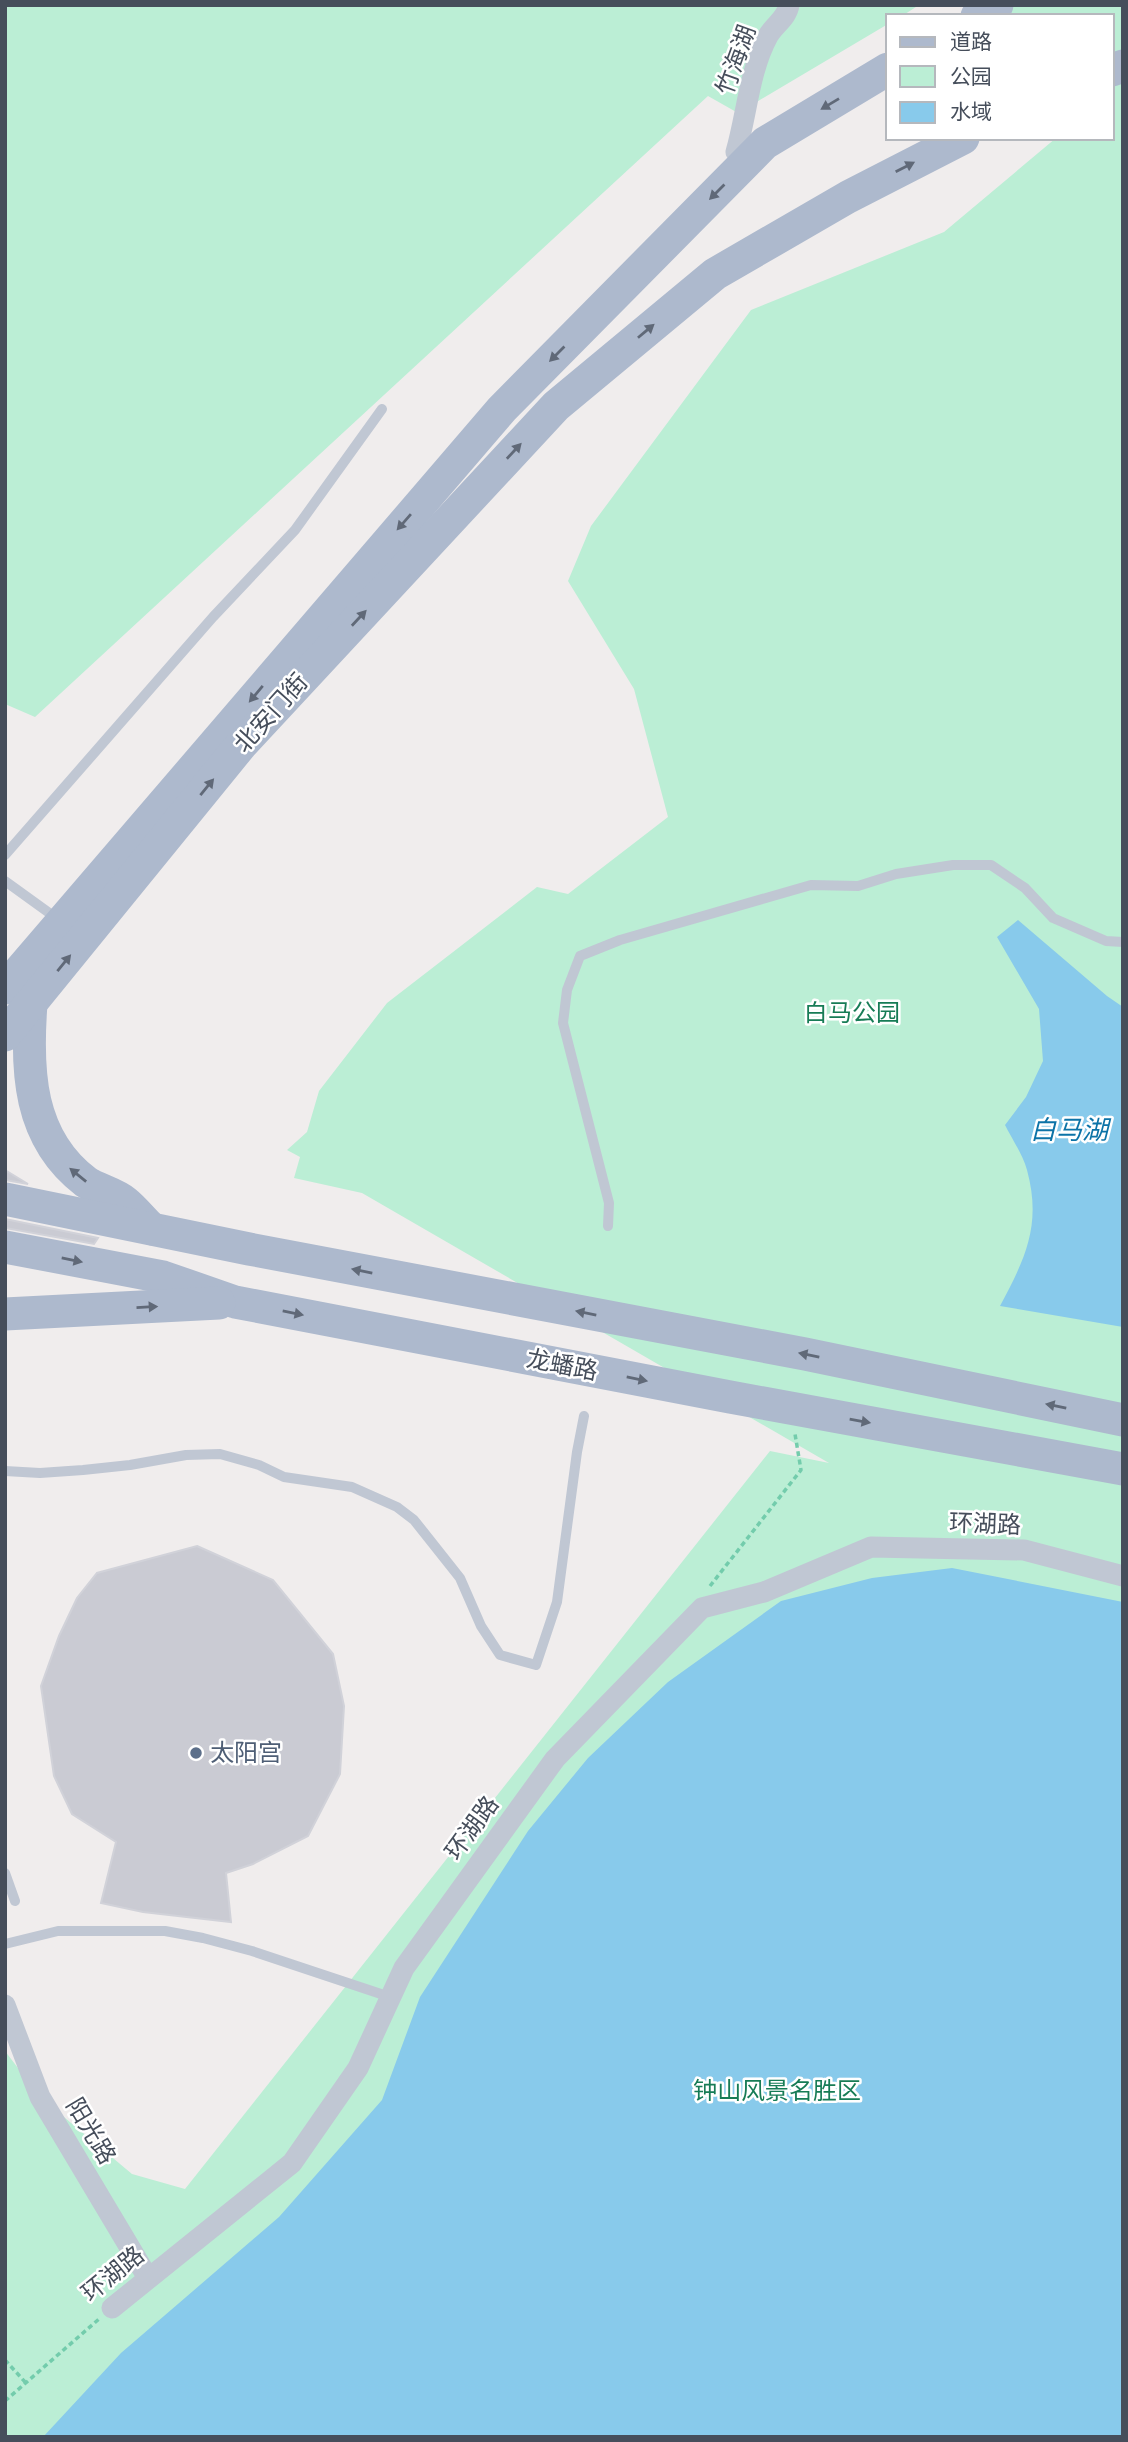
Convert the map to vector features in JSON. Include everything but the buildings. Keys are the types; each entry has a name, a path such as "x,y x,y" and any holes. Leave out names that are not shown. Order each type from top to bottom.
{"main road":[{"path":"981,14 997,5"},
{"path":"152,1229 124,1201 89,1184 69,1167 53,1146 39,1118 31,1084 28,1047 18,996 62,922 502,409 747,144 886,70"},
{"name":"北安门街","path":"5,1035 18,996 241,745 556,406 715,274 848,197 959,140"},
{"path":"5,1199 805,1354 1123,1420"},
{"name":"龙蟠路","path":"5,1247 163,1277 235,1302 1123,1469"},
{"path":"5,1314 235,1302"}],"street":[{"name":"竹海湖","path":"747,144 752,80 768,36 788,11 789,5"},
{"name":"环湖路","path":"112,2308 292,2163 358,2068 404,1968 555,1759 702,1608 764,1592 871,1547 1024,1550 1123,1576"},
{"name":"阳光路","path":"5,2005 40,2097 148,2277"}],"lane":[{"path":"5,855 213,617 295,530 382,409"},
{"path":"608,1226 609,1203 563,1023 567,990 580,956 620,940 811,885 858,886 896,874 966,865 991,865 1025,888 1053,918 1106,941 1123,942"},
{"path":"5,881 62,922"},
{"path":"5,1471 72,1471 130,1465 186,1455 220,1454 259,1465 284,1477 352,1488 397,1507 414,1520 460,1578 481,1626 500,1655 536,1665 557,1602 584,1416"},
{"path":"5,1873 15,1901"},
{"path":"5,1944 58,1931 165,1931 252,1951 390,1997"}],"path":[{"path":"702,1608 709,1587 802,1470 790,1408"},
{"name":"环湖路","path":"5,2401 112,2308"},
{"path":"5,2360 26,2383"}],"green space":[{"path":"5,5 919,5 905,14 886,14 886,25 738,113 708,96 35,717 5,704"},
{"name":"钟山风景名胜区","path":"1000,5 1123,5 1123,2437 5,2437 5,2051 40,2097 132,2174 185,2189 770,1451 829,1463 362,1193 294,1178 300,1157 287,1150 307,1132 319,1091 387,1003 537,887 568,894 668,817 634,689 568,581 591,526 751,310 944,232 1054,140 1114,140 1114,14 1004,14"}],"water":[{"name":"白马湖","path":"1018,920 1123,1007 1123,1327 1000,1306 1023,1257 1032,1225 1033,1208 1025,1164 1005,1125 1026,1097 1043,1061 1039,1009 997,937"},
{"path":"952,1568 1123,1602 1123,2437 43,2437 121,2353 279,2217 382,2100 420,1997 528,1831 588,1758 668,1682 781,1601 872,1578"}],"place":[{"name":"太阳宫","path":"196,1753"}],"park label":[{"name":"白马公园","path":"852,1013"}]}
